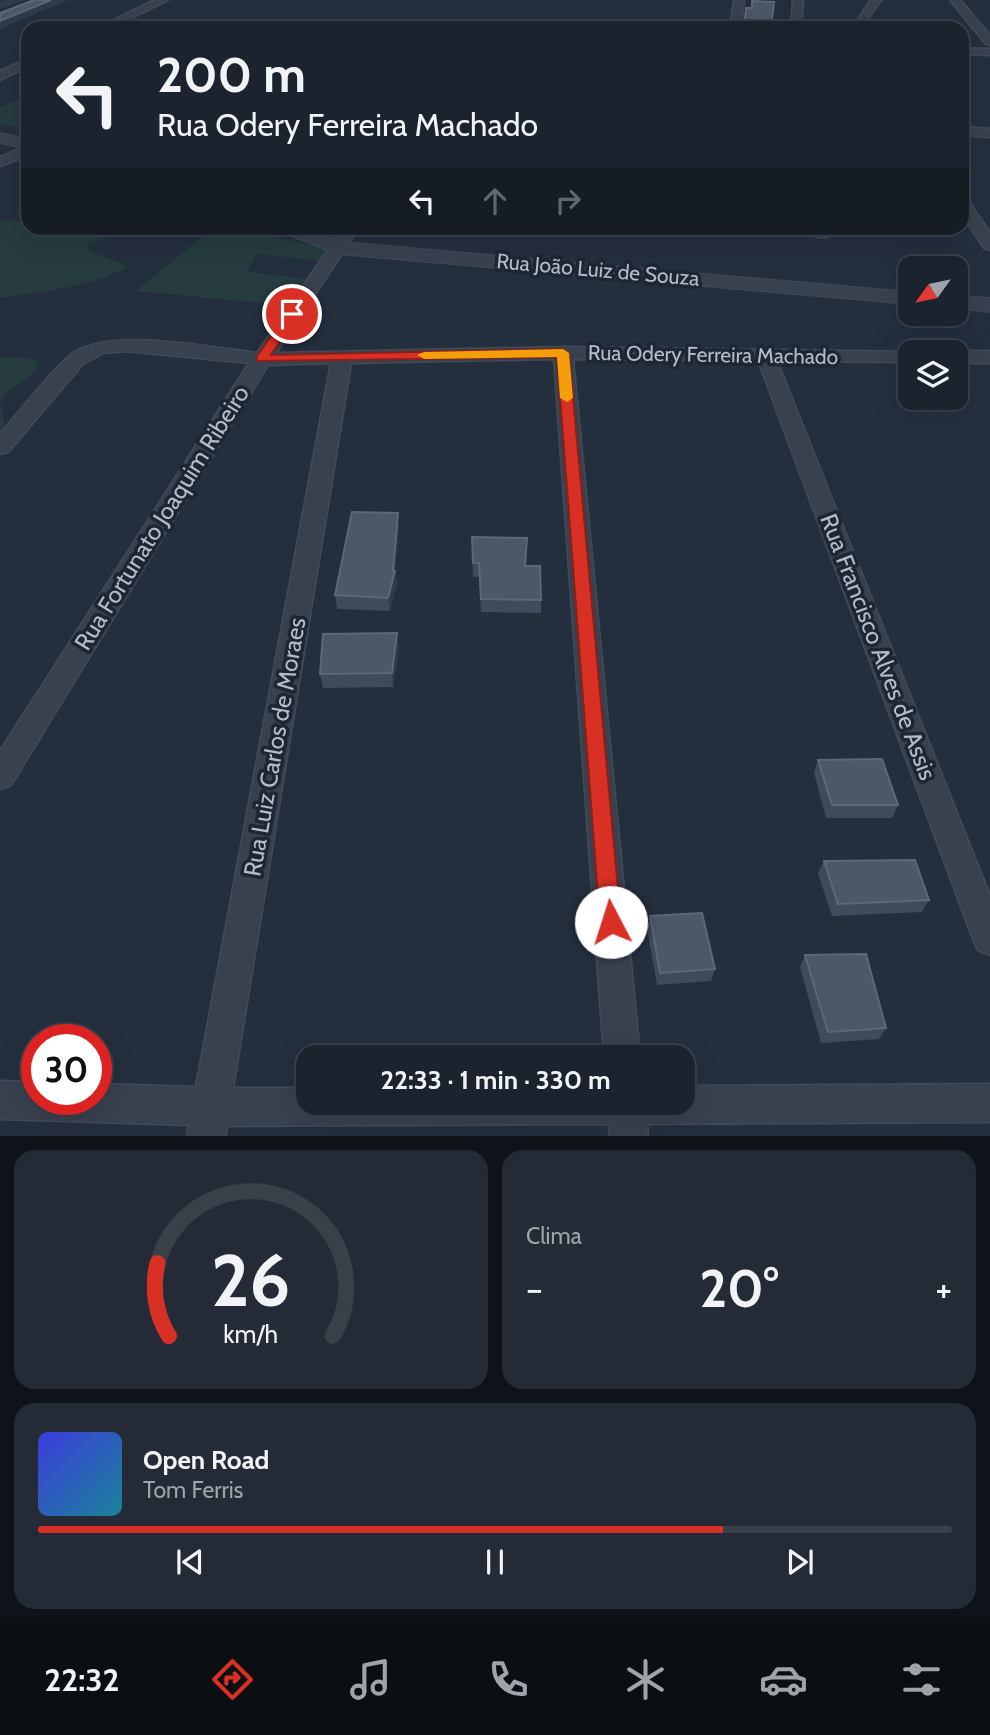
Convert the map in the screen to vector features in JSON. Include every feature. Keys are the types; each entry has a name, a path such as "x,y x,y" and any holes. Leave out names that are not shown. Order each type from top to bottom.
{"street":[{"path":"117,21 163,0"},
{"path":"736,21 739,0"},
{"path":"796,21 798,0"},
{"path":"864,21 876,0"},
{"path":"955,0 990,42"},
{"path":"969,51 990,52"},
{"path":"0,76 21,66"},
{"path":"969,132 990,133"},
{"path":"0,138 21,142"},
{"path":"0,162 21,153"},
{"path":"969,211 988,237"},
{"name":"Rua João Luiz de Souza","path":"306,235 338,248 898,297"},
{"name":"Rua Fortunato Joaquim Ribeiro","path":"0,776 262,359 346,235"},
{"path":"968,303 990,305"},
{"name":"Rua Odery Ferreira Machado","path":"0,447 76,360 98,348 126,345 262,359 563,353 898,356"},
{"path":"563,353 621,1045"},
{"name":"Rua Francisco Alves de Assis","path":"766,356 990,939"},
{"name":"Rua Luiz Carlos de Moraes","path":"209,1122 342,357"},
{"path":"968,357 990,357"},
{"path":"0,1100 209,1122 627,1115"},
{"path":"695,1113 990,1103"}],"green space":[{"path":"21,99 21,128 0,124 0,107"},
{"path":"7,219 21,222 21,235 113,235 87,245 90,251 128,266 83,284 0,298 0,221"},
{"path":"204,235 264,235 331,249 323,261 257,254 247,272 306,279 282,305 136,291"},
{"path":"0,358 35,360 38,369 8,392 0,403"},
{"path":"0,403 5,426 0,432"}],"building":[{"path":"34,0 51,0 0,21 0,13"},
{"path":"752,1 774,2 772,21 745,21 746,8 752,8"},
{"path":"352,512 398,513 395,571 388,598 335,595"},
{"path":"472,537 527,538 525,566 540,566 541,600 481,599 479,563 473,563"},
{"path":"397,633 392,673 320,674 323,634"},
{"path":"882,759 898,805 832,805 818,760"},
{"path":"915,860 929,900 838,904 824,861"},
{"path":"702,913 715,969 660,973 650,916"},
{"path":"866,954 886,1028 828,1032 805,955"}],"slow traffic":[{"path":"424,355 563,353 567,398"}],"route":[{"path":"292,314 262,359 563,353 611,922"}]}
